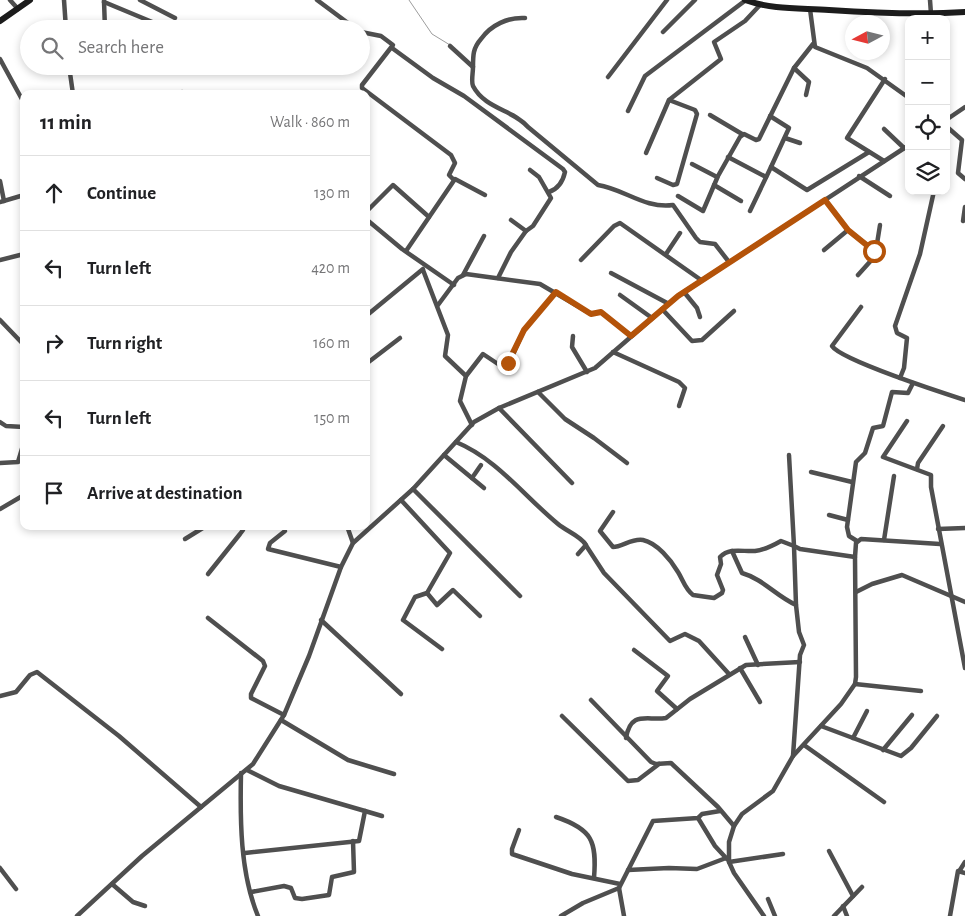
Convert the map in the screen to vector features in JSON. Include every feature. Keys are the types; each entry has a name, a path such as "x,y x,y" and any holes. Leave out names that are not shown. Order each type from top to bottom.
{"street":[{"path":"10,0 18,8"},
{"path":"0,21 30,0"},
{"path":"64,0 65,20"},
{"path":"140,0 148,2 175,18"},
{"path":"317,0 344,20"},
{"path":"608,76 668,0"},
{"path":"663,32 695,0"},
{"path":"628,111 645,76 707,28 733,12 746,0 760,5 913,15"},
{"path":"930,0 930,15"},
{"path":"105,20 104,1 148,20"},
{"path":"646,153 669,100 721,59 714,42 745,21 760,5"},
{"path":"810,9 813,44 817,49 867,68 905,95"},
{"path":"939,15 965,12"},
{"path":"524,18 505,21 486,32 473,51 472,85 489,103 522,120 528,128 598,185 612,187 651,204 672,206 700,242 715,244 730,262"},
{"path":"370,34 382,37 392,43 392,48 433,78 464,96 563,169 565,172 563,180 556,190 549,192"},
{"path":"710,115 742,134 756,140 759,138 794,68 813,44"},
{"path":"450,46 473,67"},
{"path":"365,90 362,88 392,48"},
{"path":"0,59 20,96"},
{"path":"794,68 809,82 806,95"},
{"path":"70,75 72,90"},
{"path":"884,161 847,138 885,79"},
{"path":"370,94 452,156 455,164 449,175 454,180 458,179 485,195"},
{"path":"657,178 673,185 677,184 697,114 695,110 669,100"},
{"path":"950,117 965,107"},
{"path":"750,210 789,127 770,116"},
{"path":"884,129 905,145"},
{"path":"950,130 962,140 958,173 965,179"},
{"path":"678,196 703,211 717,177 742,134"},
{"path":"785,138 800,144"},
{"path":"370,526 413,489 479,418 587,372 614,352 684,292 905,147"},
{"path":"771,167 808,190 869,152"},
{"path":"728,157 766,177"},
{"path":"692,164 717,177"},
{"path":"498,278 511,252 526,231 533,226 548,204 549,192 539,176 530,170"},
{"path":"859,176 890,196"},
{"path":"0,180 2,202 20,196"},
{"path":"406,251 454,180"},
{"path":"370,208 393,185 429,218"},
{"path":"714,185 741,201"},
{"path":"900,378 904,368 907,338 897,333 895,326 920,254 933,195"},
{"path":"825,200 848,230 875,251"},
{"path":"963,221 965,207"},
{"path":"510,220 526,231"},
{"path":"370,222 406,251 454,285"},
{"path":"581,260 618,223 666,254 701,280"},
{"path":"858,275 876,255 875,251 880,225"},
{"path":"824,250 848,230"},
{"path":"666,254 680,233"},
{"path":"438,305 463,275 484,236"},
{"path":"0,260 20,255"},
{"path":"370,313 427,266"},
{"path":"423,270 448,335 445,356 466,376"},
{"path":"611,273 669,304"},
{"path":"463,275 476,274 535,283 556,292 591,314 601,312 631,336"},
{"path":"472,425 460,401 466,376 484,354 501,366 508,363 524,330 556,292"},
{"path":"684,292 697,308 700,317"},
{"path":"620,295 652,318"},
{"path":"861,307 832,346 833,348 849,357 900,378 965,400"},
{"path":"662,309 692,341 697,342 702,340 734,311"},
{"path":"0,320 20,341"},
{"path":"573,336 572,347 587,372"},
{"path":"370,361 400,338"},
{"path":"614,352 679,382 684,388 679,406"},
{"path":"857,541 848,532 852,482 856,462 865,453 873,428 883,426 892,392 908,393 913,383"},
{"path":"538,392 565,420 594,438 627,464"},
{"path":"499,408 572,483"},
{"path":"906,421 884,457 928,472 932,477 931,487 940,544 965,668"},
{"path":"0,422 6,426 20,428"},
{"path":"917,468 943,426"},
{"path":"456,442 477,452 498,468 557,524 586,544 604,573 670,641 684,634 699,641 729,674"},
{"path":"789,454 796,605 799,632 804,645 800,662 793,756"},
{"path":"0,463 18,462 20,455"},
{"path":"444,455 484,488"},
{"path":"472,478 481,465"},
{"path":"811,472 852,482"},
{"path":"884,540 894,476"},
{"path":"413,489 520,596"},
{"path":"0,509 20,497"},
{"path":"401,500 450,553 428,593 415,597 403,620 442,649"},
{"path":"613,512 600,531 613,547 644,540 670,559 685,586 693,595 714,598 722,593 717,576 721,566 720,557 732,551 756,551 782,541 800,549 855,557"},
{"path":"829,515 848,520"},
{"path":"938,529 965,528"},
{"path":"185,539 200,530"},
{"path":"208,574 243,530"},
{"path":"348,530 353,543"},
{"path":"77,916 201,807 247,770 283,718 309,656 341,567 353,543 366,530"},
{"path":"285,531 270,543 268,549 341,567"},
{"path":"857,541 865,538 940,544"},
{"path":"728,860 729,842 734,826 742,814 773,791 793,756 841,704 855,684 857,639 855,557 857,541"},
{"path":"578,554 586,544"},
{"path":"732,551 742,573 763,582 783,599 796,605"},
{"path":"856,592 872,584 902,574 938,592 965,602"},
{"path":"428,593 437,605 453,590 480,616"},
{"path":"208,618 263,661 265,666 250,694 251,698 348,760 394,774"},
{"path":"321,620 401,694"},
{"path":"744,637 758,664"},
{"path":"634,650 668,676 657,691 677,709"},
{"path":"620,731 643,716 653,719 666,718 740,668 758,664 800,662"},
{"path":"740,668 760,702"},
{"path":"0,689 1,696 19,690 30,675 37,672 112,730 201,807"},
{"path":"855,684 921,691"},
{"path":"591,700 651,762 659,764 671,763 734,826"},
{"path":"853,738 868,711"},
{"path":"883,750 912,715"},
{"path":"562,716 628,781 638,780 659,764"},
{"path":"821,726 897,756 905,754 937,716"},
{"path":"626,738 630,725"},
{"path":"804,745 884,802"},
{"path":"247,770 279,786 382,816"},
{"path":"242,773 242,819 245,853 251,892 258,916"},
{"path":"245,853 354,842 360,839 365,811"},
{"path":"624,916 620,886 653,821 698,818 702,814 720,811"},
{"path":"556,817 574,823 590,838 595,854 594,878"},
{"path":"698,818 714,846 728,860 734,873 764,916"},
{"path":"519,830 511,852 512,854 572,874 620,886"},
{"path":"251,892 284,886 291,888 295,898 302,899 328,895 332,877 354,872 354,842"},
{"path":"830,852 853,896"},
{"path":"628,870 697,869 728,860 783,854"},
{"path":"952,915 960,870 965,862"},
{"path":"0,868 16,889"},
{"path":"960,870 965,873"},
{"path":"112,884 133,902 145,906"},
{"path":"562,916 583,903 620,886"},
{"path":"834,916 862,886"},
{"path":"768,899 774,916"},
{"path":"843,906 847,916"}],"waterway":[{"path":"409,0 432,34 450,45"}],"route":[{"path":"508,363 524,330 556,292 591,314 601,312 631,336 678,296 825,200 834,215 848,230 874,251"}]}
